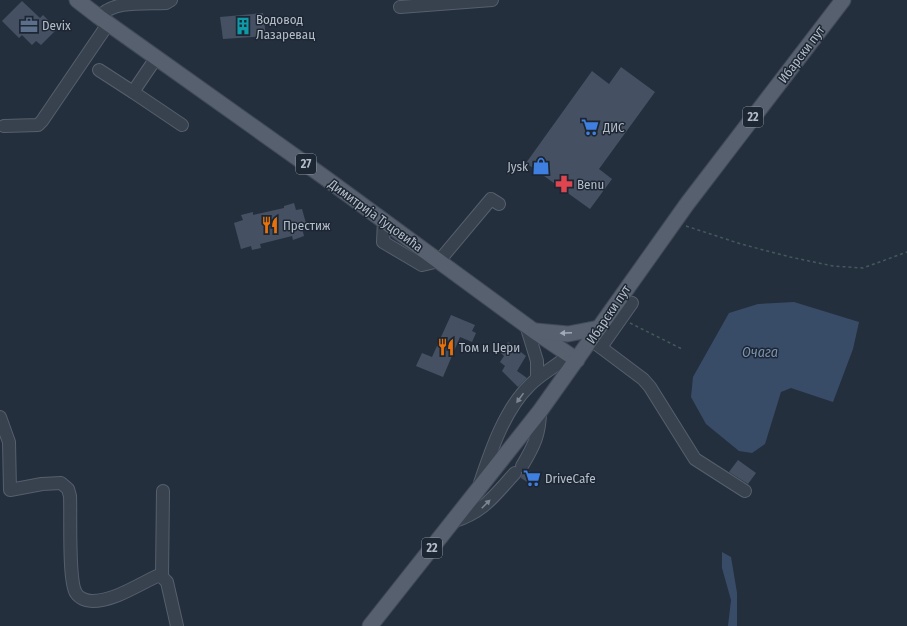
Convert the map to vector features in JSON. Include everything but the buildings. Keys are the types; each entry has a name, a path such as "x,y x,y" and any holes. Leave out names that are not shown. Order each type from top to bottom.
{"main road":[{"name":"Димитрија Туцовића","path":"77,0 103,21 384,221 530,328 573,357"},
{"name":"Ибарски пут","path":"370,626 540,411 573,357 597,338 675,222 843,0"},
{"path":"530,328 597,338"}],"street":[{"path":"4,126 38,125 42,121 103,21 105,10 118,5 166,3 170,0"},
{"path":"400,8 432,2 492,0"},
{"path":"133,92 156,58"},
{"path":"99,70 182,125"},
{"path":"439,262 491,198 499,204"},
{"path":"632,303 621,318 597,338 650,387 694,459 745,491"},
{"path":"530,328 537,378"},
{"path":"478,489 492,448 512,408 537,378 573,357"},
{"path":"452,522 484,508 519,470 537,437 540,428 540,411"},
{"path":"0,417 9,442 5,491 42,484 61,483 68,489 70,496 72,577 76,593 82,599 91,601 109,598 157,576 162,577 167,582 177,626"},
{"path":"162,577 163,491"}],"path":[{"path":"675,222 741,244 790,257 833,266 863,268 907,252"},
{"path":"621,318 682,349"}],"water":[{"name":"Очага","path":"794,302 859,322 853,349 833,402 791,388 781,392 765,444 752,453 739,451 706,424 691,397 693,377 729,313 758,304"},
{"path":"722,552 731,557 737,593 737,626 728,626 731,600 722,568"}],"place":[{"name":"Devix","path":"29,25"},
{"name":"Водовод Лазаревац","path":"243,26"},
{"name":"ДИС","path":"590,127"},
{"name":"Jysk","path":"541,166"},
{"name":"Benu","path":"564,184"},
{"name":"Престиж","path":"270,225"},
{"name":"Том и Џери","path":"446,347"},
{"name":"DriveCafe","path":"532,478"}]}
